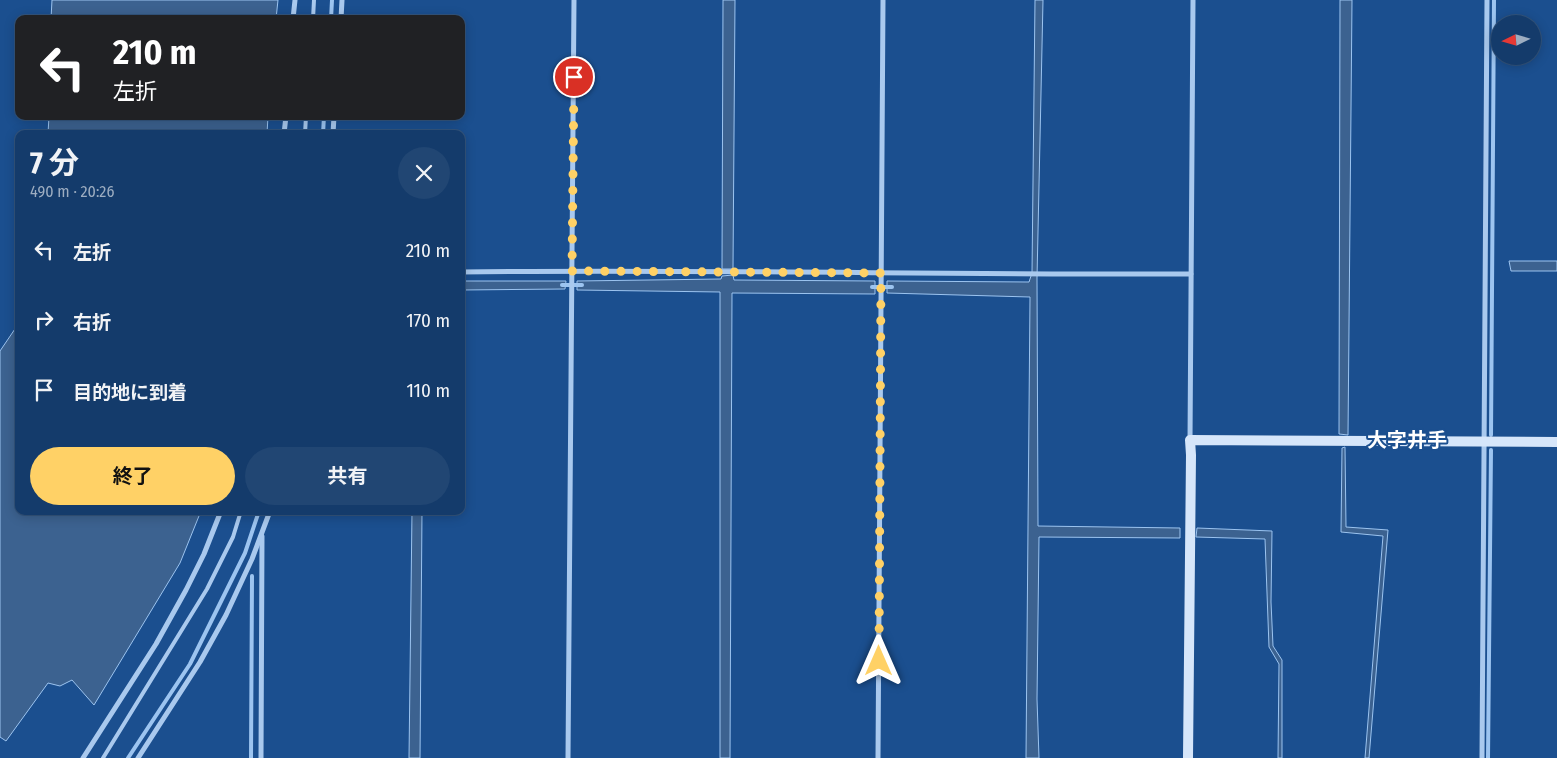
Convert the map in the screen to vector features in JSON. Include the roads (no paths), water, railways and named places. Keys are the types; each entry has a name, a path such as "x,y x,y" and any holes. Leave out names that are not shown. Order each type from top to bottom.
{"street":[{"path":"293,15 295,0"},
{"path":"341,15 342,0"},
{"path":"568,758 574,0"},
{"path":"878,758 883,0"},
{"path":"1188,758 1193,0"},
{"path":"1482,758 1487,0"},
{"path":"465,272 1191,274"},
{"path":"1190,440 1557,442"},
{"path":"82,758 156,644 195,572 218,515"},
{"path":"138,758 200,662 226,615 252,559 269,515"},
{"path":"261,758 262,534"}],"lane":[{"path":"313,15 314,0"},
{"path":"103,758 207,589 233,537 240,515"}],"water":[{"path":"52,0 278,0 276,15 51,15"},
{"path":"723,0 735,0 733,269 722,269"},
{"path":"1035,0 1043,0 1037,278 1038,526 1180,528 1180,538 1039,537 1037,699 1039,758 1026,758 1030,297 887,293 887,281 1029,282 1032,273"},
{"path":"1340,0 1352,0 1348,435 1339,434"},
{"path":"49,120 268,120 267,130 48,130"},
{"path":"1509,261 1557,261 1557,271 1511,271"},
{"path":"733,275 734,280 875,281 875,294 732,293 730,758 720,758 720,292 577,290 577,281 721,279 722,276"},
{"path":"465,281 566,281 565,289 465,290"},
{"path":"15,329 15,515 199,515 180,563 94,705 72,680 60,686 48,683 6,741 0,737 0,351"},
{"path":"1345,447 1346,527 1388,530 1369,758 1365,758 1383,536 1341,532 1342,448"},
{"path":"412,515 422,515 420,758 409,758"},
{"path":"1197,528 1272,531 1271,602 1273,646 1282,660 1282,758 1278,758 1279,664 1269,647 1265,539 1196,537"}],"waterway":[{"path":"331,15 332,0"},
{"path":"1491,435 1494,0"},
{"path":"323,130 324,120"},
{"path":"562,285 582,285"},
{"path":"872,287 892,287"},
{"path":"1488,758 1491,450"},
{"path":"128,758 190,664 245,553 258,515"},
{"path":"251,758 252,576"}],"district":[{"name":"大字井手","path":"1407,440"}]}
